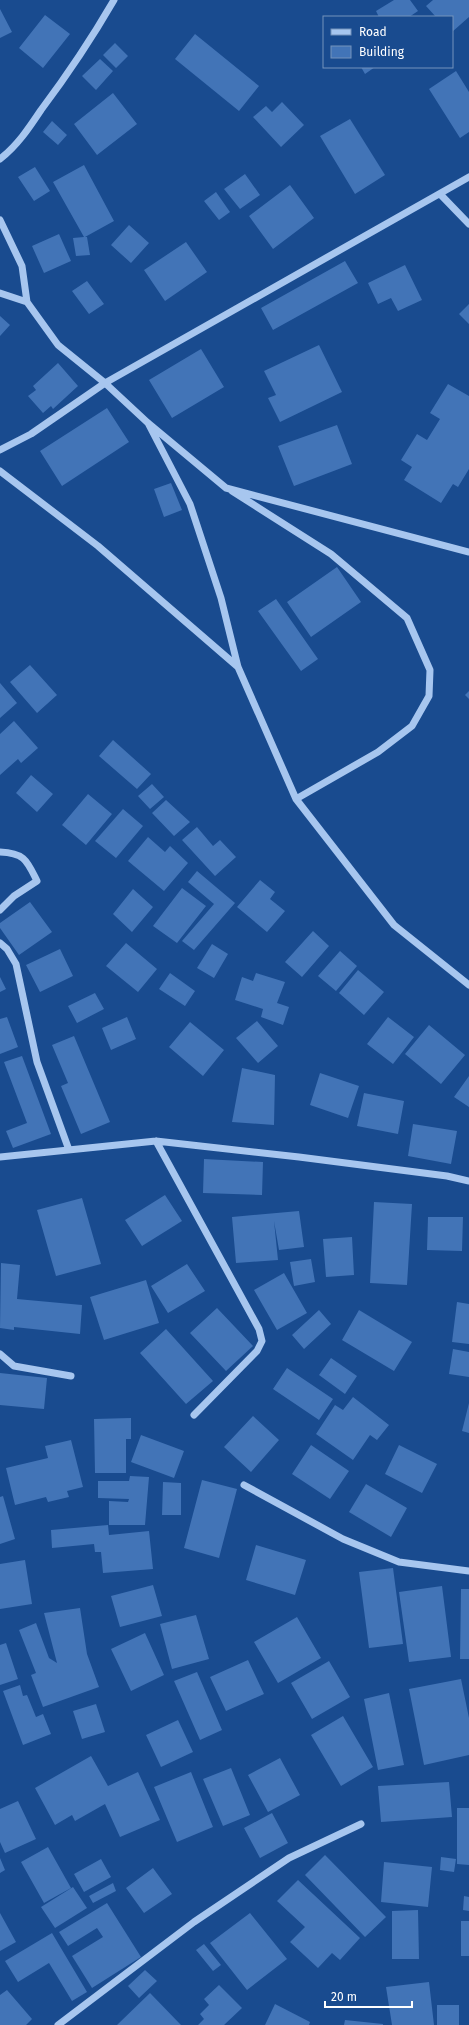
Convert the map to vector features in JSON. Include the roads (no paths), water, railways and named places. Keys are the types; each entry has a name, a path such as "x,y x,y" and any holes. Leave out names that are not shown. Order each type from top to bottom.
{"street":[{"path":"0,159 13,149 51,97 86,47 114,0"},
{"path":"0,450 31,434 105,383 469,177"},
{"path":"440,194 469,224"},
{"path":"0,220 22,266 27,302 58,345 105,383 148,423 226,488 331,554 407,618 430,670 429,696 412,726 378,752 296,799"},
{"path":"0,293 27,302"},
{"path":"148,423 190,504 221,598 238,667 296,799 394,925 469,985"},
{"path":"0,471 98,546 238,667"},
{"path":"226,488 469,552"},
{"path":"0,852 10,852 26,859 37,881 14,896 0,910"},
{"path":"0,943 8,949 16,964 37,1062 69,1150"},
{"path":"156,1141 259,1329 262,1341 257,1351 194,1415"},
{"path":"0,1157 156,1141 447,1176 469,1181"},
{"path":"0,1354 14,1366 71,1376"},
{"path":"244,1485 343,1540 399,1562 469,1571"},
{"path":"58,2025 194,1922 289,1858 361,1824"}]}
